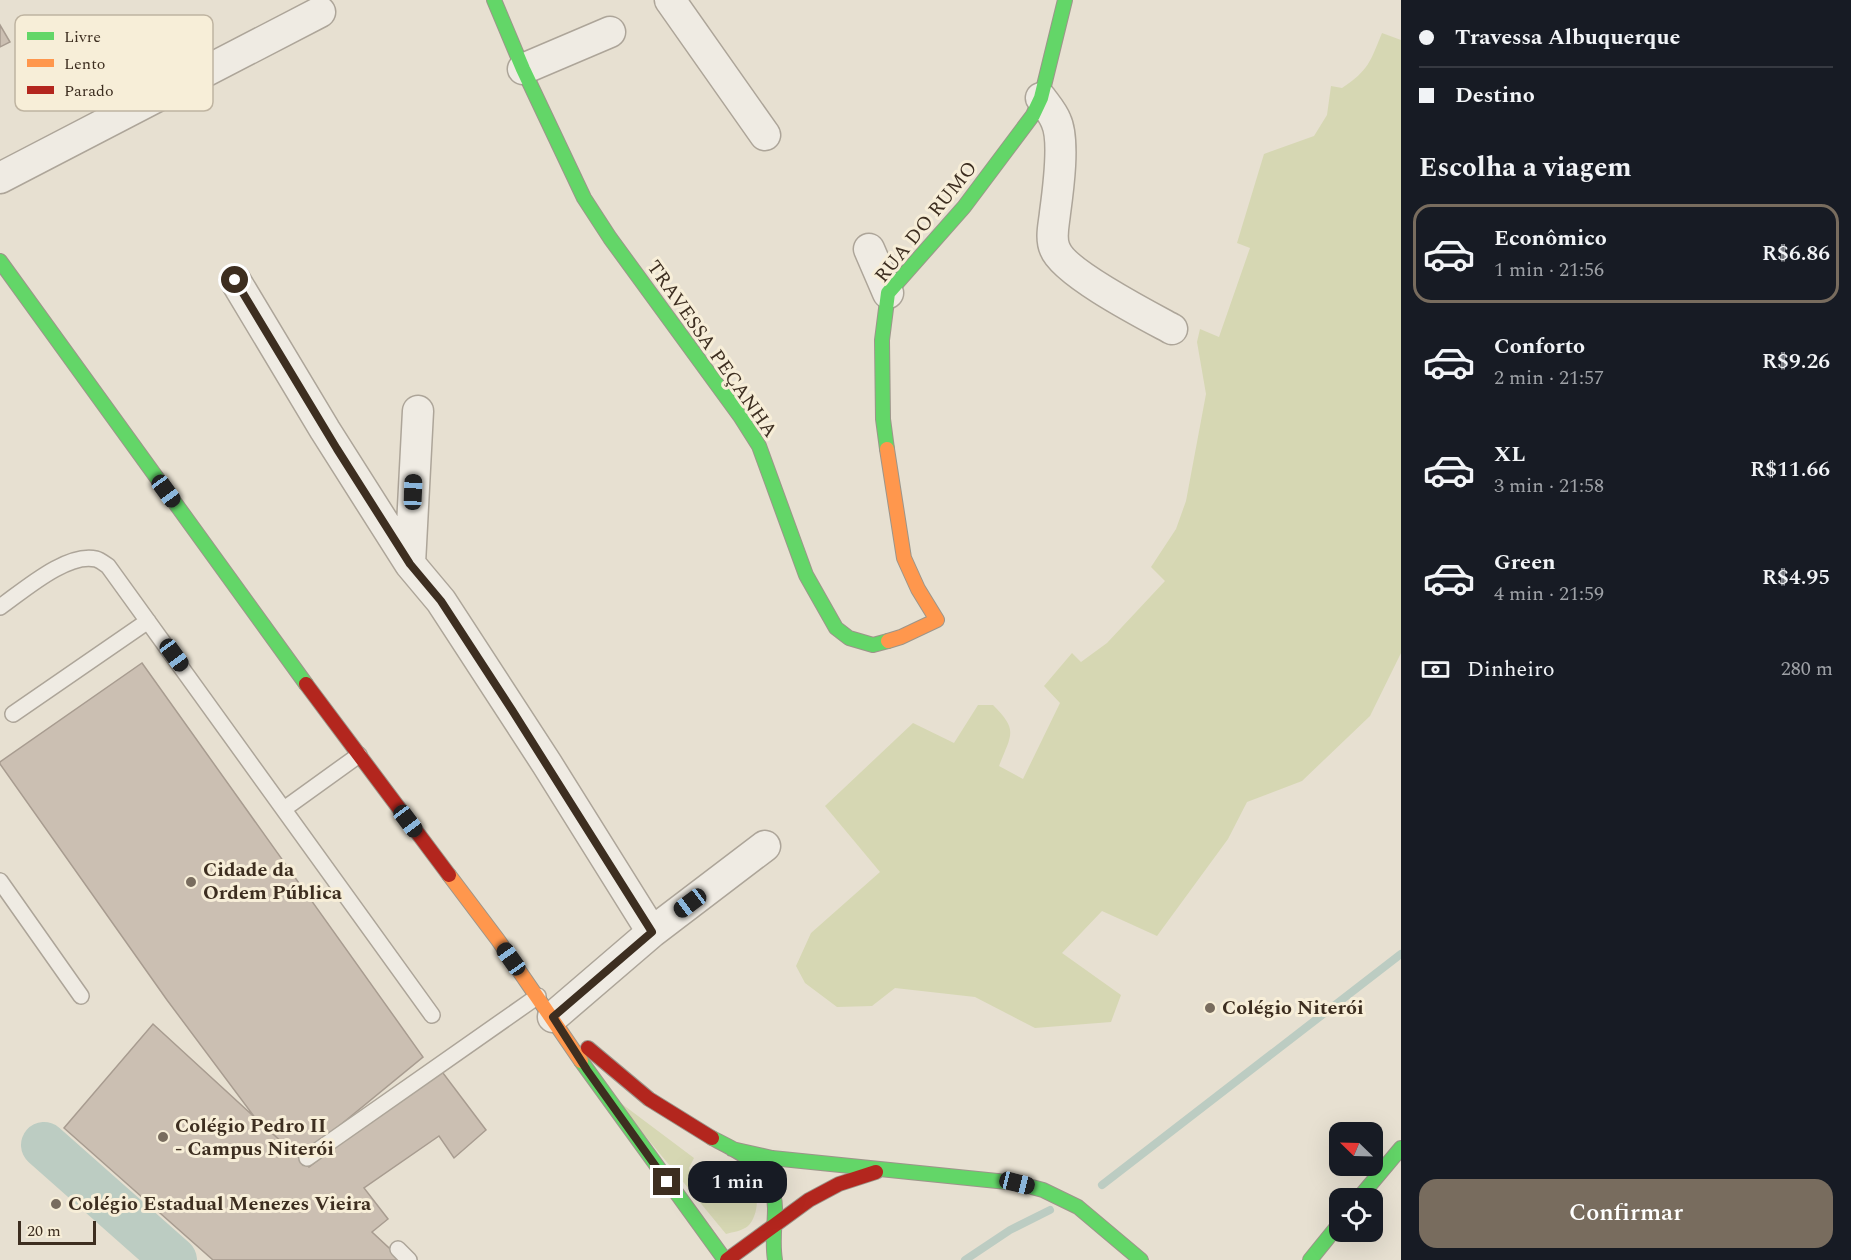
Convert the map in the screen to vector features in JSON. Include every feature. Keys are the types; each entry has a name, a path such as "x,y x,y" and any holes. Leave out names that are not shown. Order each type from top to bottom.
{"street":[{"name":"TRAVESSA PEÇANHA","path":"494,0 523,69 584,198 610,238 740,416 759,446 806,575 836,628 849,638 873,645 901,637 937,620"},
{"path":"670,0 765,135"},
{"name":"RUA DO RUMO","path":"937,620 918,589 904,558 887,450 883,419 882,340 888,293 964,207 1033,115 1041,98 1065,0"},
{"path":"213,68 320,12"},
{"path":"523,69 610,32"},
{"path":"1041,98 1057,122 1060,150 1053,235 1054,249 1069,266 1124,304 1172,329"},
{"path":"0,178 129,111"},
{"path":"869,249 888,293"},
{"path":"0,261 275,642 545,1007 587,1070 726,1260 809,1200 839,1184 883,1170"},
{"path":"235,280 325,430 410,564 447,611 547,764 652,932"},
{"path":"410,564 418,411"},
{"path":"545,1007 652,932 765,846"},
{"path":"545,1007 622,1078 657,1105 695,1130 732,1149 761,1169 769,1179 773,1196 775,1260"},
{"path":"1367,1188 1401,1148"},
{"path":"732,1149 772,1158 1017,1183 1043,1190 1078,1207 1142,1260"},
{"path":"1310,1260 1329,1237"}],"lane":[{"path":"0,607 57,568 78,560 96,559 108,566 432,1015"},
{"path":"12,714 148,621"},
{"path":"284,809 359,755"},
{"path":"0,881 81,996"},
{"path":"307,1158 545,1007"}],"green space":[{"path":"1382,33 1401,40 1401,653 1370,716 1302,781 1247,802 1228,839 1157,936 1102,911 1062,953 1121,995 1111,1022 1035,1028 975,997 895,988 872,1006 837,1007 805,983 796,966 811,933 880,872 825,806 913,723 954,743 978,705 993,705 1007,721 1009,739 999,766 1023,779 1060,703 1044,686 1072,653 1081,662 1107,643 1165,581 1151,567 1176,529 1186,501 1206,394 1197,342 1200,329 1219,337 1250,248 1237,243 1264,154 1314,136 1327,115 1331,86 1342,88 1358,76 1371,58"},
{"path":"614,1098 694,1158 689,1168 694,1181 706,1175 713,1166 751,1186 756,1194 757,1206 754,1218 748,1226 726,1234"}],"building":[{"path":"0,25 10,42 0,47"},
{"name":"Cidade da Ordem Pública","path":"142,663 423,1057 300,1158 256,1119 167,1000 0,764"},
{"name":"Colégio Pedro II - Campus Niterói","path":"153,1024 309,1167 440,1069 486,1130 454,1158 439,1136 364,1188 388,1219 372,1232 402,1260 213,1260 64,1128"}],"waterway":[{"path":"1102,1185 1401,954"},
{"path":"44,1145 174,1260"},
{"path":"965,1260 1010,1230 1050,1210"}],"traffic: fast":[{"path":"494,0 523,69 584,198 610,238 740,416 759,446 806,575 836,628 849,638 873,645 888,641"},
{"path":"887,449 883,419 882,340 888,293 964,207 1033,115 1041,98 1065,0"},
{"path":"0,261 306,684"},
{"path":"581,1061 725,1260"},
{"path":"712,1138 745,1156 763,1172 769,1182 775,1208 775,1260"},
{"path":"1367,1188 1401,1148"},
{"path":"732,1149 772,1158 1017,1183 1043,1190 1078,1207 1141,1260"},
{"path":"1310,1260 1329,1237"}],"traffic: slow":[{"path":"887,449 904,558 918,589 937,620 888,641"},
{"path":"449,875 498,940 581,1061"}],"traffic: jam":[{"path":"306,684 449,875"},
{"path":"588,1048 649,1099 712,1138"},
{"path":"727,1260 809,1200 839,1184 876,1172"}],"place":[{"name":"Cidade da Ordem Pública","path":"191,882"},
{"name":"Colégio Niterói","path":"1210,1008"},
{"name":"Colégio Pedro II - Campus Niterói","path":"163,1137"},
{"name":"Colégio Estadual Menezes Vieira","path":"56,1204"}],"route":[{"path":"235,280 325,430 410,564 441,601 652,932 553,1017 587,1070 667,1182"}]}
